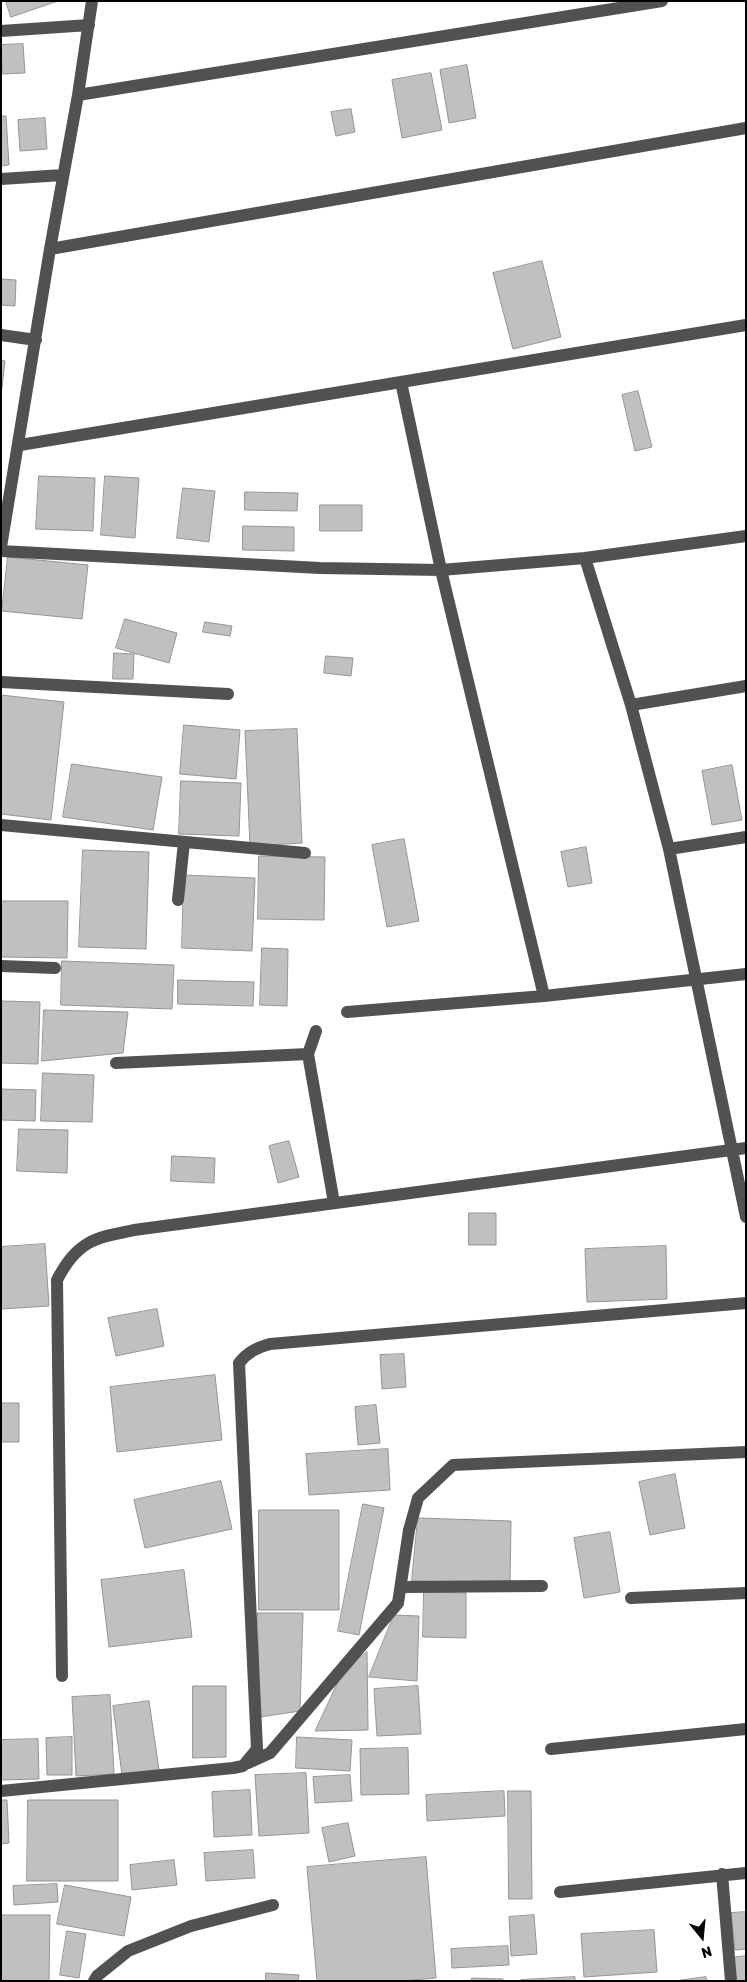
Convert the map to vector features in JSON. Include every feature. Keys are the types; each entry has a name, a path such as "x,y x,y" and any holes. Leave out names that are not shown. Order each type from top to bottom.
{"street":[{"path":"1,547 20,444 50,249 78,96 92,1"},
{"path":"78,96 617,5 662,1"},
{"path":"1,31 89,24"},
{"path":"50,249 746,128"},
{"path":"1,179 63,175"},
{"path":"20,444 746,326"},
{"path":"1,335 36,340"},
{"path":"402,382 441,570 544,996"},
{"path":"1,551 320,568 441,570 585,558 746,536"},
{"path":"585,558 631,706 669,849 746,1217"},
{"path":"1,682 228,694"},
{"path":"631,706 746,686"},
{"path":"1,825 305,853"},
{"path":"669,849 746,837"},
{"path":"178,900 184,842"},
{"path":"1,966 55,968"},
{"path":"347,1012 544,996 746,974"},
{"path":"316,1031 308,1054 334,1203"},
{"path":"116,1063 308,1054"},
{"path":"62,1676 57,1280 67,1262 78,1250 98,1237 134,1230 746,1148"},
{"path":"243,1766 257,1749 239,1364 246,1354 270,1344 746,1304"},
{"path":"1,1791 188,1774 243,1766 270,1753 398,1602 402,1587 409,1530 418,1498 454,1465 746,1452"},
{"path":"402,1587 542,1586"},
{"path":"632,1598 746,1593"},
{"path":"551,1749 746,1729"},
{"path":"560,1892 746,1873"},
{"path":"722,1874 730,1981"},
{"path":"94,1981 97,1976 128,1951 191,1926 273,1905"}],"building":[{"path":"6,1 58,1 11,17"},
{"path":"23,44 25,73 2,74 1,45"},
{"path":"467,65 476,118 449,123 440,70"},
{"path":"431,73 442,130 402,138 392,80"},
{"path":"351,109 355,132 336,136 331,112"},
{"path":"1,116 6,116 9,165 1,166"},
{"path":"45,118 47,149 20,151 18,120"},
{"path":"542,261 561,337 513,349 493,273"},
{"path":"1,279 16,280 15,306 1,305"},
{"path":"1,360 5,361 2,388 1,388"},
{"path":"638,391 652,447 635,451 622,395"},
{"path":"39,476 95,478 93,531 36,529"},
{"path":"105,476 139,478 135,538 101,535"},
{"path":"183,488 215,491 209,542 177,538"},
{"path":"245,492 298,493 297,511 245,510"},
{"path":"320,505 362,505 362,531 320,531"},
{"path":"243,526 294,527 294,551 243,550"},
{"path":"8,557 88,565 82,619 2,611"},
{"path":"125,619 177,633 169,663 116,648"},
{"path":"205,622 232,626 230,636 203,632"},
{"path":"114,653 134,654 133,679 113,679"},
{"path":"326,656 353,658 351,676 324,673"},
{"path":"1,695 64,702 51,820 1,814"},
{"path":"184,725 240,730 236,779 180,774"},
{"path":"297,729 302,843 250,846 245,731"},
{"path":"72,764 162,777 153,830 63,817"},
{"path":"732,765 742,820 712,825 702,771"},
{"path":"181,781 241,783 239,836 179,834"},
{"path":"404,839 419,921 387,927 372,845"},
{"path":"586,847 592,883 568,887 561,852"},
{"path":"83,850 149,852 146,949 79,947"},
{"path":"259,856 325,857 324,920 258,919"},
{"path":"184,875 255,878 252,951 182,948"},
{"path":"1,901 68,901 67,958 1,957"},
{"path":"262,948 288,949 287,1006 260,1005"},
{"path":"62,961 174,965 172,1009 61,1005"},
{"path":"178,980 254,982 253,1006 178,1004"},
{"path":"1,1001 40,1002 38,1064 1,1063"},
{"path":"44,1010 128,1012 123,1053 42,1061"},
{"path":"43,1073 94,1075 92,1122 41,1121"},
{"path":"1,1089 36,1090 35,1121 1,1120"},
{"path":"19,1129 68,1130 67,1173 17,1171"},
{"path":"289,1141 299,1177 278,1183 269,1146"},
{"path":"172,1156 215,1158 214,1183 171,1181"},
{"path":"469,1213 496,1213 496,1245 469,1245"},
{"path":"45,1244 49,1306 1,1309 1,1247"},
{"path":"666,1246 667,1299 587,1302 585,1249"},
{"path":"157,1309 164,1346 116,1356 108,1318"},
{"path":"404,1354 406,1387 382,1389 380,1355"},
{"path":"215,1375 222,1440 117,1452 110,1387"},
{"path":"1,1403 19,1403 19,1442 1,1442"},
{"path":"376,1405 380,1443 358,1445 355,1407"},
{"path":"388,1449 390,1490 309,1495 306,1454"},
{"path":"675,1474 685,1528 650,1535 639,1482"},
{"path":"221,1481 232,1529 145,1548 134,1500"},
{"path":"363,1504 384,1508 359,1635 338,1631"},
{"path":"259,1510 339,1510 339,1610 259,1610"},
{"path":"418,1518 511,1521 510,1584 412,1581"},
{"path":"610,1532 620,1592 584,1598 574,1538"},
{"path":"184,1570 192,1637 109,1647 101,1580"},
{"path":"424,1592 466,1593 466,1638 423,1637"},
{"path":"258,1613 303,1613 300,1711 260,1717"},
{"path":"394,1615 419,1616 417,1681 369,1677"},
{"path":"367,1652 368,1730 315,1731 343,1671"},
{"path":"193,1686 226,1686 226,1757 193,1758"},
{"path":"418,1686 421,1734 377,1736 374,1689"},
{"path":"110,1695 114,1774 76,1776 72,1697"},
{"path":"149,1701 159,1770 122,1775 113,1706"},
{"path":"72,1737 72,1775 47,1775 46,1738"},
{"path":"297,1737 352,1740 350,1771 296,1768"},
{"path":"38,1739 39,1779 1,1780 1,1740"},
{"path":"408,1748 409,1794 361,1795 360,1749"},
{"path":"306,1773 309,1833 259,1836 255,1775"},
{"path":"350,1775 352,1801 315,1803 313,1777"},
{"path":"250,1790 252,1835 214,1837 212,1792"},
{"path":"504,1791 505,1816 427,1821 426,1795"},
{"path":"508,1791 531,1791 532,1899 509,1899"},
{"path":"1,1800 7,1800 9,1843 1,1844"},
{"path":"28,1800 118,1800 118,1881 27,1881"},
{"path":"348,1823 355,1856 329,1862 322,1828"},
{"path":"253,1850 255,1878 206,1881 204,1853"},
{"path":"426,1857 436,1978 402,1981 317,1981 307,1867"},
{"path":"174,1860 177,1885 132,1890 130,1865"},
{"path":"57,1884 58,1902 14,1905 13,1886"},
{"path":"65,1885 131,1897 124,1936 57,1924"},
{"path":"746,1912 746,1949 735,1950 731,1913"},
{"path":"1,1915 50,1915 49,1981 1,1981"},
{"path":"534,1915 537,1954 511,1956 509,1917"},
{"path":"654,1930 657,1972 584,1977 581,1934"},
{"path":"67,1931 86,1934 79,1978 60,1975"},
{"path":"508,1946 509,1965 452,1968 451,1949"},
{"path":"746,1956 746,1981 733,1981 730,1958"},
{"path":"266,1973 299,1975 298,1981 266,1981"},
{"path":"575,1977 575,1981 521,1981 521,1980"},
{"path":"706,1977 707,1981 675,1981"},
{"path":"472,1978 503,1979 503,1981 471,1981"}]}
